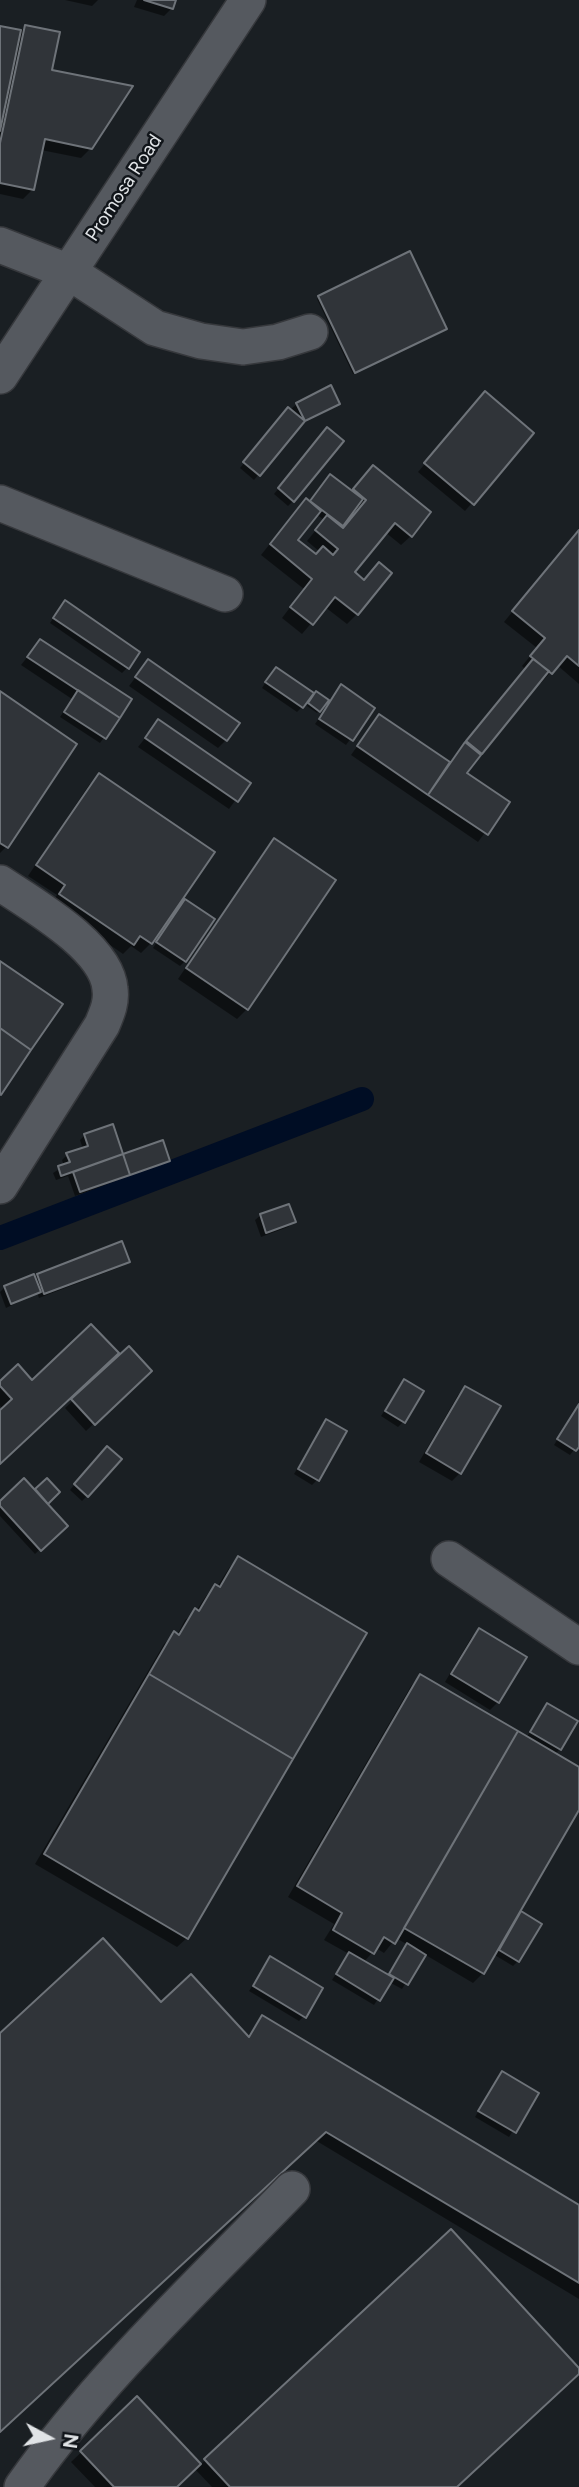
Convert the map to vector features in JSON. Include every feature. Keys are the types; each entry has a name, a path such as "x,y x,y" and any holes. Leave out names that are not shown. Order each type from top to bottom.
{"street":[{"name":"Promosa Road","path":"0,376 248,0"},
{"path":"0,245 69,272 156,328 201,341 243,347 278,342 310,332"},
{"path":"0,503 225,594"},
{"path":"0,883 35,906 87,948 107,974 110,988 110,1003 102,1025 0,1186"},
{"path":"449,1559 579,1647"},
{"path":"22,2487 56,2439 127,2359 292,2189"}],"building":[{"path":"144,0 176,0 173,9"},
{"path":"25,25 60,32 52,70 133,86 92,149 45,139 34,190 0,183 0,143"},
{"path":"0,26 21,30 0,131"},
{"path":"410,251 447,329 355,373 318,296"},
{"path":"331,385 340,404 305,421 296,403"},
{"path":"485,391 534,433 474,505 424,463"},
{"path":"288,407 305,421 260,476 243,462"},
{"path":"327,427 344,441 294,502 278,488"},
{"path":"373,465 431,512 412,537 395,523 355,572 364,580 379,562 392,573 358,615 335,597 313,625 290,607 312,579 270,544 306,498 321,511 298,540 316,554 323,546 333,555 338,549 315,530 327,515 343,528 366,500 353,489"},
{"path":"330,474 363,499 343,526 310,501"},
{"path":"579,530 579,666 567,656 552,674 530,656 545,638 512,611"},
{"path":"65,600 140,652 129,669 53,618"},
{"path":"40,639 132,699 120,718 27,657"},
{"path":"148,659 240,723 227,741 135,677"},
{"path":"533,659 549,671 482,754 466,741"},
{"path":"276,667 314,693 303,708 265,682"},
{"path":"341,684 375,708 353,741 319,719"},
{"path":"78,690 120,718 106,739 64,712"},
{"path":"0,691 77,744 8,848 0,843"},
{"path":"316,691 329,700 320,712 308,703"},
{"path":"379,714 450,762 428,795 357,746"},
{"path":"158,719 251,783 238,802 145,738"},
{"path":"465,742 481,755 467,773 510,802 488,835 428,795"},
{"path":"99,773 215,852 152,944 140,936 134,945 59,894 65,885 36,865"},
{"path":"274,838 336,880 248,1010 186,968"},
{"path":"185,899 215,919 186,962 156,942"},
{"path":"0,961 63,1004 31,1050 0,1028"},
{"path":"0,1028 31,1050 1,1095 0,1094"},
{"path":"113,1124 123,1154 61,1176 58,1166 70,1162 66,1153 88,1146 84,1134"},
{"path":"163,1140 170,1161 130,1175 123,1154"},
{"path":"123,1154 130,1175 80,1192 73,1172"},
{"path":"289,1204 296,1222 266,1233 260,1214"},
{"path":"122,1241 130,1262 44,1294 37,1274"},
{"path":"34,1274 41,1292 11,1304 4,1286"},
{"path":"91,1324 119,1353 0,1464 0,1410 12,1399 0,1386 0,1381 18,1364 32,1380"},
{"path":"129,1346 152,1371 95,1425 71,1399"},
{"path":"404,1379 424,1391 405,1423 385,1411"},
{"path":"465,1386 501,1406 461,1474 426,1453"},
{"path":"579,1404 579,1447 576,1451 557,1439"},
{"path":"326,1419 347,1431 319,1481 298,1469"},
{"path":"107,1446 122,1459 88,1497 74,1484"},
{"path":"24,1478 68,1526 41,1551 0,1506 0,1501"},
{"path":"47,1478 60,1492 48,1504 35,1489"},
{"path":"238,1556 367,1633 293,1759 149,1674 174,1631 179,1635 195,1608 199,1611 215,1584 220,1587"},
{"path":"479,1628 527,1657 499,1703 451,1674"},
{"path":"149,1674 293,1759 188,1939 44,1854"},
{"path":"420,1674 518,1731 395,1944 384,1937 374,1954 333,1930 342,1913 297,1886"},
{"path":"547,1703 578,1721 561,1750 530,1732"},
{"path":"518,1731 579,1767 579,1810 484,1974 404,1928"},
{"path":"521,1911 542,1924 519,1962 499,1950"},
{"path":"103,1938 161,2002 191,1974 249,2037 262,2015 579,2205 579,2283 326,2132 0,2432 0,2033"},
{"path":"407,1943 426,1955 408,1985 389,1974"},
{"path":"349,1952 394,1978 380,2001 336,1974"},
{"path":"270,1956 323,1988 306,2018 253,1986"},
{"path":"502,2071 539,2093 516,2133 478,2111"},
{"path":"451,2229 579,2368 579,2374 457,2487 230,2487 204,2459"},
{"path":"137,2396 201,2464 177,2487 114,2487 80,2451"}],"waterway":[{"path":"0,1238 362,1099"}]}
